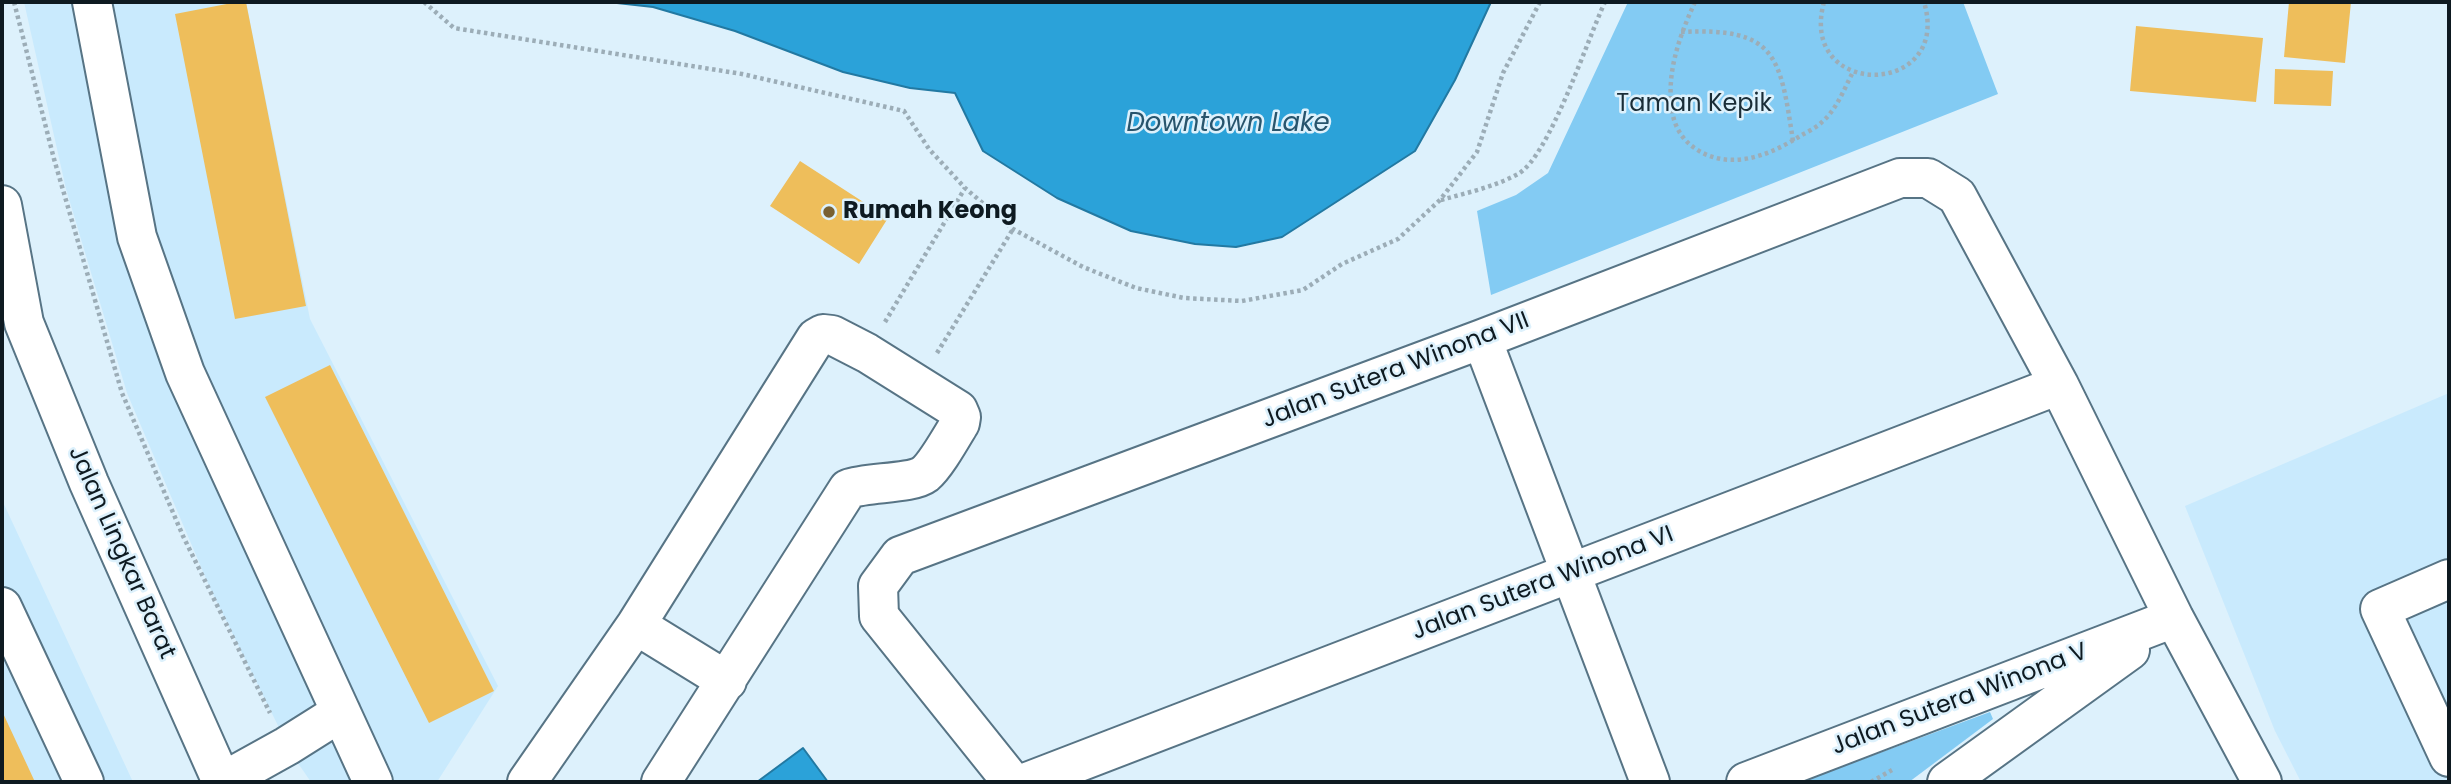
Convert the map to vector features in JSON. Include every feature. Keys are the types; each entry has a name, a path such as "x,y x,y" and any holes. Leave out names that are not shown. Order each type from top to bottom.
{"street":[{"path":"92,2 137,237 185,373 373,782"},
{"name":"Jalan Sutera Winona VII","path":"1013,782 879,616 878,586 900,555 1482,339 1900,178 1928,178 1957,196 2059,385"},
{"name":"Jalan Lingkar Barat","path":"2,205 13,322 89,483 222,782"},
{"path":"527,782 636,625 816,338 823,334 832,335 867,353 958,410 960,423 926,474 917,478 859,485 848,489 661,782"},
{"path":"1482,339 1650,782"},
{"path":"2059,385 2174,618 2262,782"},
{"name":"Jalan Sutera Winona VI","path":"1027,782 2059,385"},
{"path":"2449,579 2381,609 2449,757"},
{"path":"2,607 84,782"},
{"path":"1947,782 2174,618"},
{"name":"Jalan Sutera Winona V","path":"1746,782 2174,618"},
{"path":"636,625 727,681"},
{"path":"222,782 341,712"}],"path":[{"path":"14,2 58,172 122,393 183,537 287,746"},
{"path":"424,2 454,28 742,74 904,111 929,149 965,188 1013,229 1083,267 1136,288 1184,298 1242,301 1303,290 1342,264 1398,239 1440,200 1477,152 1503,73 1540,2"},
{"path":"1440,200 1520,173 1544,145 1605,2"},
{"path":"1696,2 1681,32 1673,66 1671,110 1677,129 1686,142 1713,157 1743,160 1770,153 1793,141 1822,122 1838,103 1853,72"},
{"path":"1824,2 1820,16 1821,34 1827,49 1838,63 1853,72 1870,76 1889,74 1906,66 1919,53 1927,36 1929,17 1924,2"},
{"path":"1681,32 1713,31 1738,34 1753,39 1768,52 1778,67 1783,84 1793,141"},
{"path":"867,353 965,188"},
{"path":"917,385 1013,229"}],"shaded area":[{"path":"24,2 246,2 310,319 498,686 437,782 311,782 293,756 210,588 127,393 66,189"},
{"path":"2449,393 2449,782 2301,782 2275,731 2185,506"},
{"path":"2,500 133,782 2,782"}],"green space":[{"name":"Taman Kepik","path":"1628,2 1963,2 1998,94 1491,295 1477,211 1516,195 1548,173"},
{"path":"1990,712 1993,719 1909,782 1801,782"}],"water":[{"name":"Downtown Lake","path":"608,2 1491,2 1455,80 1415,151 1282,237 1236,247 1195,244 1131,231 1057,198 983,151 955,93 910,88 843,72 735,31 653,7"},
{"path":"803,748 828,782 757,782"}],"building":[{"path":"246,2 306,306 235,319 175,14"},
{"path":"2289,2 2351,2 2345,63 2284,57"},
{"path":"2136,26 2263,38 2256,102 2130,91"},
{"path":"2275,69 2333,71 2331,106 2274,104"},
{"name":"Rumah Keong","path":"800,161 888,218 859,264 770,206"},
{"path":"330,365 494,691 429,723 265,397"},
{"path":"2,711 35,782 2,782"}],"place":[{"name":"Rumah Keong","path":"829,212"}]}
